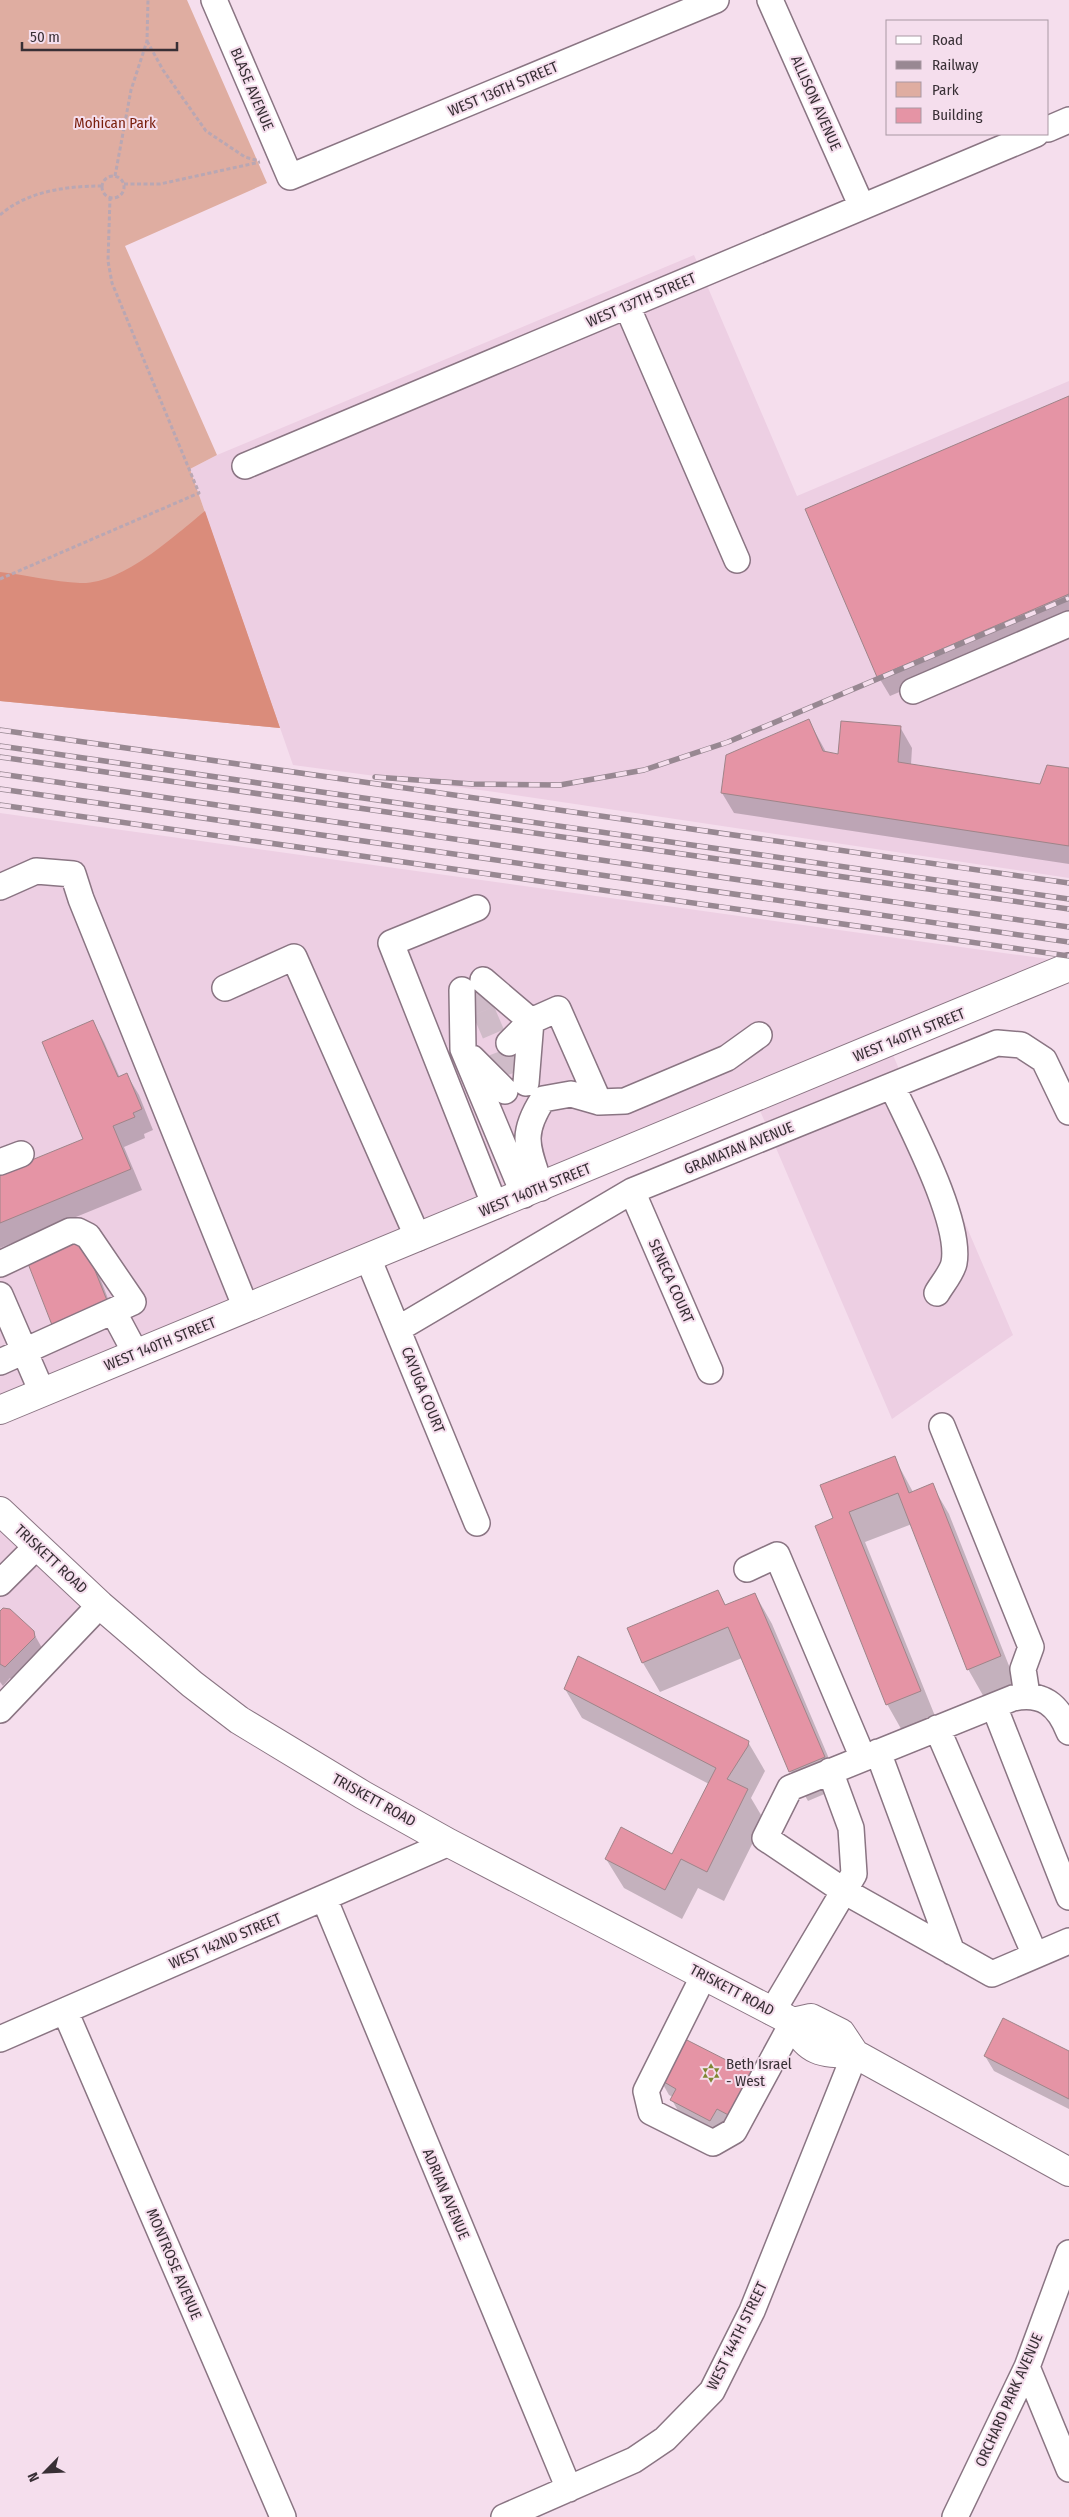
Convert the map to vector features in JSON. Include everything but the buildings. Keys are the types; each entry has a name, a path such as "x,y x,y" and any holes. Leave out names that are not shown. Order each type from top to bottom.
{"main road":[{"name":"WEST 140TH STREET","path":"0,1410 1009,994 1069,967"},
{"name":"TRISKETT ROAD","path":"0,1511 100,1605 192,1684 239,1720 363,1796 783,2017 801,2040 826,2053 855,2054 1069,2172"}],"street":[{"name":"BLASE AVENUE","path":"214,0 290,178"},
{"name":"WEST 136TH STREET","path":"290,178 716,0"},
{"name":"ALLISON AVENUE","path":"770,0 862,207"},
{"path":"1049,129 1069,120"},
{"name":"WEST 137TH STREET","path":"245,466 1034,135"},
{"path":"627,306 737,560"},
{"path":"913,690 1069,624"},
{"path":"0,887 36,871 73,874 81,900 246,1308"},
{"path":"477,908 391,943 495,1206"},
{"path":"225,988 294,957 418,1238"},
{"path":"481,1004 463,1049 532,1191"},
{"path":"463,1049 481,1004"},
{"path":"481,1004 531,1021"},
{"path":"481,1004 531,1021"},
{"path":"508,1068 531,1021 558,1009 599,1102"},
{"path":"508,1068 531,1021"},
{"path":"532,1191 526,1142 533,1115 543,1099 572,1094 599,1102 626,1101 727,1058 760,1035"},
{"name":"GRAMATAN AVENUE","path":"398,1329 632,1191 997,1043 1021,1044 1044,1060 1069,1112"},
{"path":"463,1049 508,1068"},
{"path":"463,1049 508,1068"},
{"path":"892,1086 949,1219 954,1244 954,1264 937,1293"},
{"name":"SENECA COURT","path":"632,1191 710,1371"},
{"path":"0,1264 70,1231 78,1231 88,1236 133,1302 0,1362"},
{"name":"CAYUGA COURT","path":"368,1258 477,1523"},
{"path":"0,1295 42,1392"},
{"path":"113,1311 136,1354"},
{"path":"942,1426 1031,1647 1023,1669 1027,1695"},
{"path":"0,1583 37,1546"},
{"path":"747,1569 777,1555 871,1755 952,1952"},
{"path":"3,1701 100,1605"},
{"path":"1069,1732 1064,1718 1050,1703 1037,1697 1027,1695 994,1706 790,1788 766,1838 844,1891 992,1974 1069,1941"},
{"path":"994,1706 1069,1897"},
{"path":"937,1728 1035,1955"},
{"path":"704,1975 646,2091 651,2112 713,2143 734,2131 783,2017 854,1874 851,1828 830,1771"},
{"name":"WEST 142ND STREET","path":"0,2039 449,1842"},
{"name":"ADRIAN AVENUE","path":"324,1898 569,2489"},
{"name":"MONTROSE AVENUE","path":"65,2011 283,2517"},
{"name":"WEST 144TH STREET","path":"504,2517 634,2460 665,2439 712,2391 752,2311 855,2054"},
{"name":"ORCHARD PARK AVENUE","path":"955,2517 1027,2367 1069,2253"},
{"path":"1027,2367 1068,2461"}],"path":[{"path":"115,176 130,90 147,41 148,0"},
{"path":"115,176 124,184 160,184 262,162 245,157 206,131 163,70 147,41"},
{"path":"110,198 102,191 102,186 106,178 115,176"},
{"path":"110,198 119,196 124,189 124,184"},
{"path":"0,215 32,196 75,186 102,186"},
{"path":"0,579 199,493 112,283 108,261 110,198"}],"shaded area":[{"path":"694,255 797,496 1069,381 1069,878 495,792 293,765 190,469 217,455"},
{"path":"205,511 280,728 0,701 0,572 50,580 80,583 96,582 130,568 147,557"},
{"path":"0,813 1069,962 893,1055 1013,1335 892,1419 752,1092 0,1398"},
{"path":"0,1521 90,1606 0,1705"}],"green space":[{"name":"Mohican Park","path":"0,0 187,0 267,183 125,246 217,455 190,469 280,728 0,701"}],"tunnel":[{"path":"468,1004 489,995"},
{"path":"478,1027 499,1018"},
{"path":"494,1067 515,1059"}],"railway":[{"path":"375,777 472,784 560,785 644,770 728,742 1069,598"},
{"path":"0,730 1069,883"},
{"path":"0,746 1069,899"},
{"path":"0,757 1069,909"},
{"path":"0,774 1069,927"},
{"path":"0,789 1069,942"},
{"path":"0,805 1069,956"}],"place":[{"name":"Beth Israel - West","path":"711,2073"}]}
